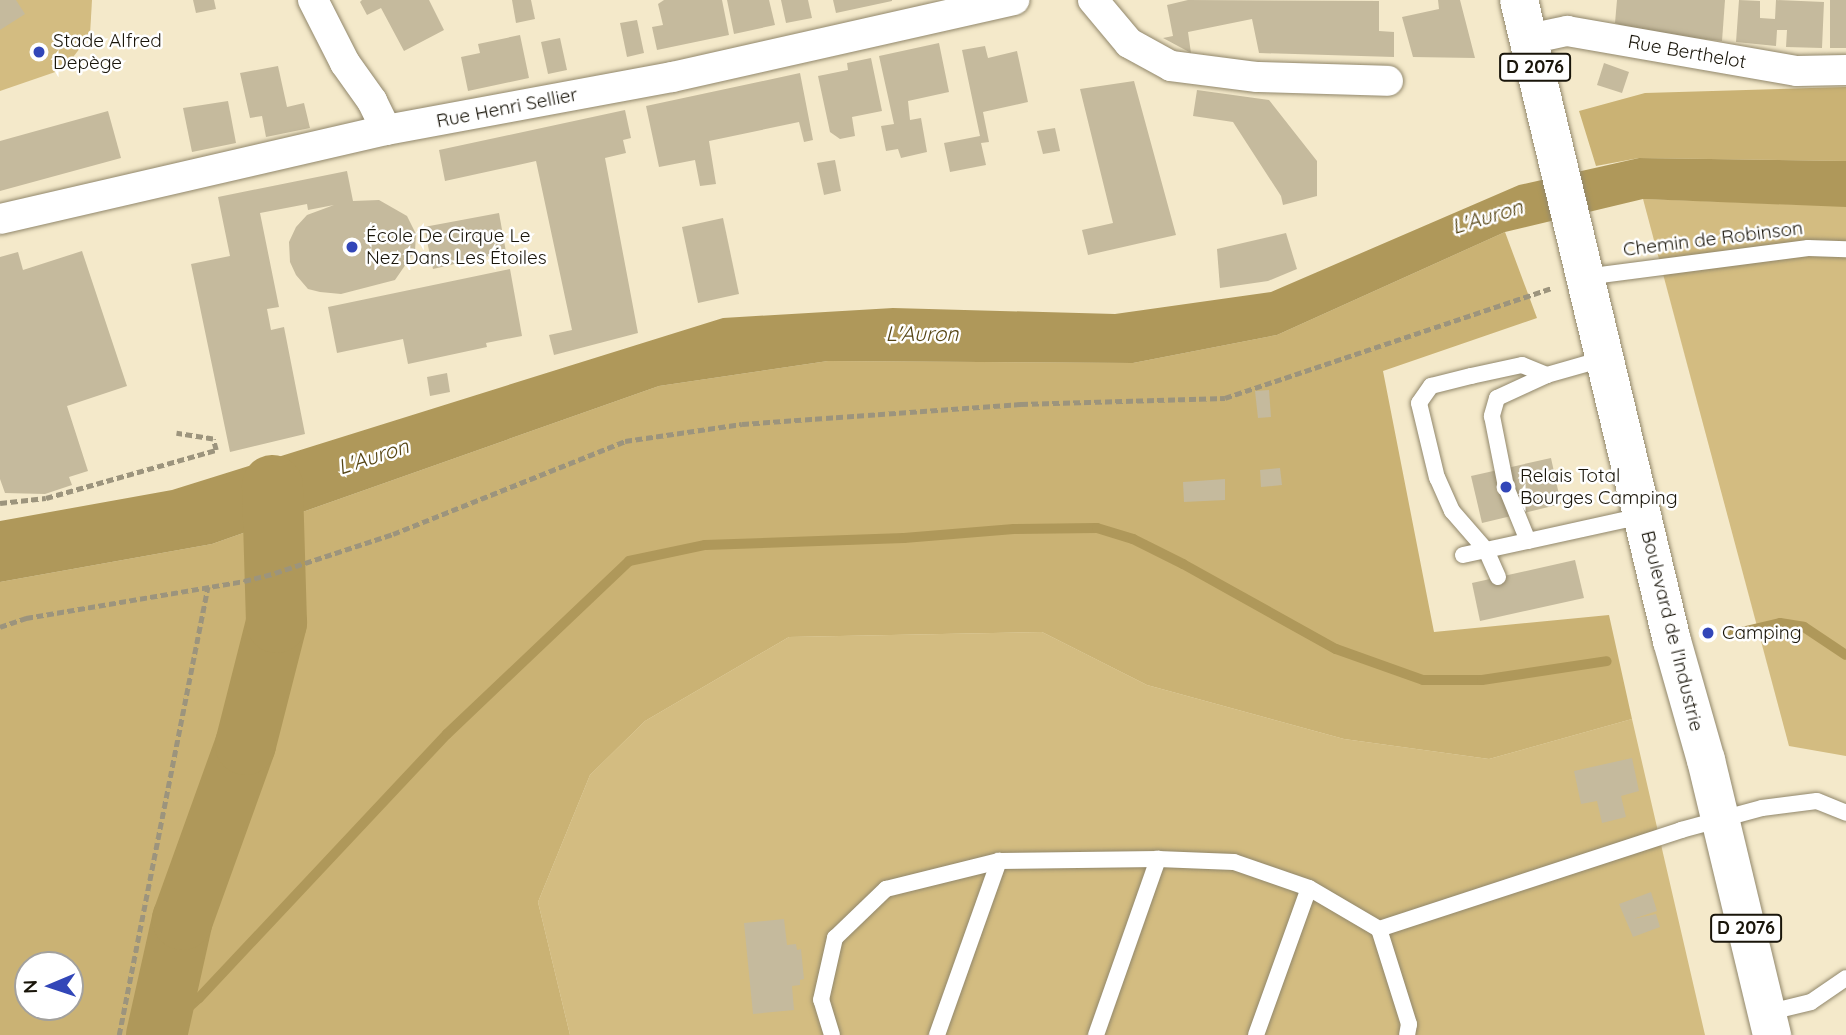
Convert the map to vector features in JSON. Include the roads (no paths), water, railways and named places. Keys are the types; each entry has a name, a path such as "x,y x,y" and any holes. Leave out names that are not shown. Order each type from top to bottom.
{"main road":[{"name":"D 2076","path":"1519,0 1529,39"},
{"name":"Boulevard de l'Industrie","path":"1529,39 1603,359 1769,1024"}],"street":[{"path":"313,0 345,63 372,102 386,130"},
{"name":"Rue Henri Sellier","path":"0,219 386,130 673,77 1014,0"},
{"path":"1093,0 1129,43 1171,66 1256,77 1388,82"},
{"name":"Rue Berthelot","path":"1529,39 1567,31 1797,71 1846,70"}],"lane":[{"name":"Chemin de Robinson","path":"1585,277 1808,248 1846,249"},
{"path":"1528,541 1506,486 1492,416 1497,398 1547,375 1603,359"},
{"path":"1498,578 1486,550 1451,510 1437,478 1419,403 1431,386 1471,376 1522,365 1547,375"},
{"path":"1463,555 1643,516"},
{"path":"1379,929 1681,830 1793,802 1817,801 1846,813"},
{"path":"832,1035 821,1000 835,938 886,889 999,861 1158,859 1234,862 1309,888 1379,929 1409,1024 1407,1035"},
{"path":"1096,1035 1158,859"},
{"path":"937,1035 999,861"},
{"path":"1256,1035 1309,888"},
{"path":"1769,1024 1811,1002 1846,978"}],"water":[{"name":"L'Auron","path":"1639,158 1846,161 1846,207 1643,199 1505,232 1277,335 1133,363 828,361 659,386 212,544 0,582 0,521 172,490 723,318 893,308 1115,314 1271,292 1519,185"}],"waterway":[{"path":"156,1035 182,919 245,744 276,622 272,485"},
{"path":"158,1035 199,998 447,734 629,561 705,545 904,538 1014,529 1097,528 1133,539 1183,564 1336,649 1423,680 1482,680 1607,661"},
{"path":"1733,634 1780,623 1804,627 1846,655"}],"place":[{"name":"Stade Alfred Depège","path":"39,52"},
{"name":"École De Cirque Le Nez Dans Les Étoiles","path":"352,247"},
{"name":"Relais Total Bourges Camping","path":"1506,487"},
{"name":"Camping","path":"1708,633"}]}
